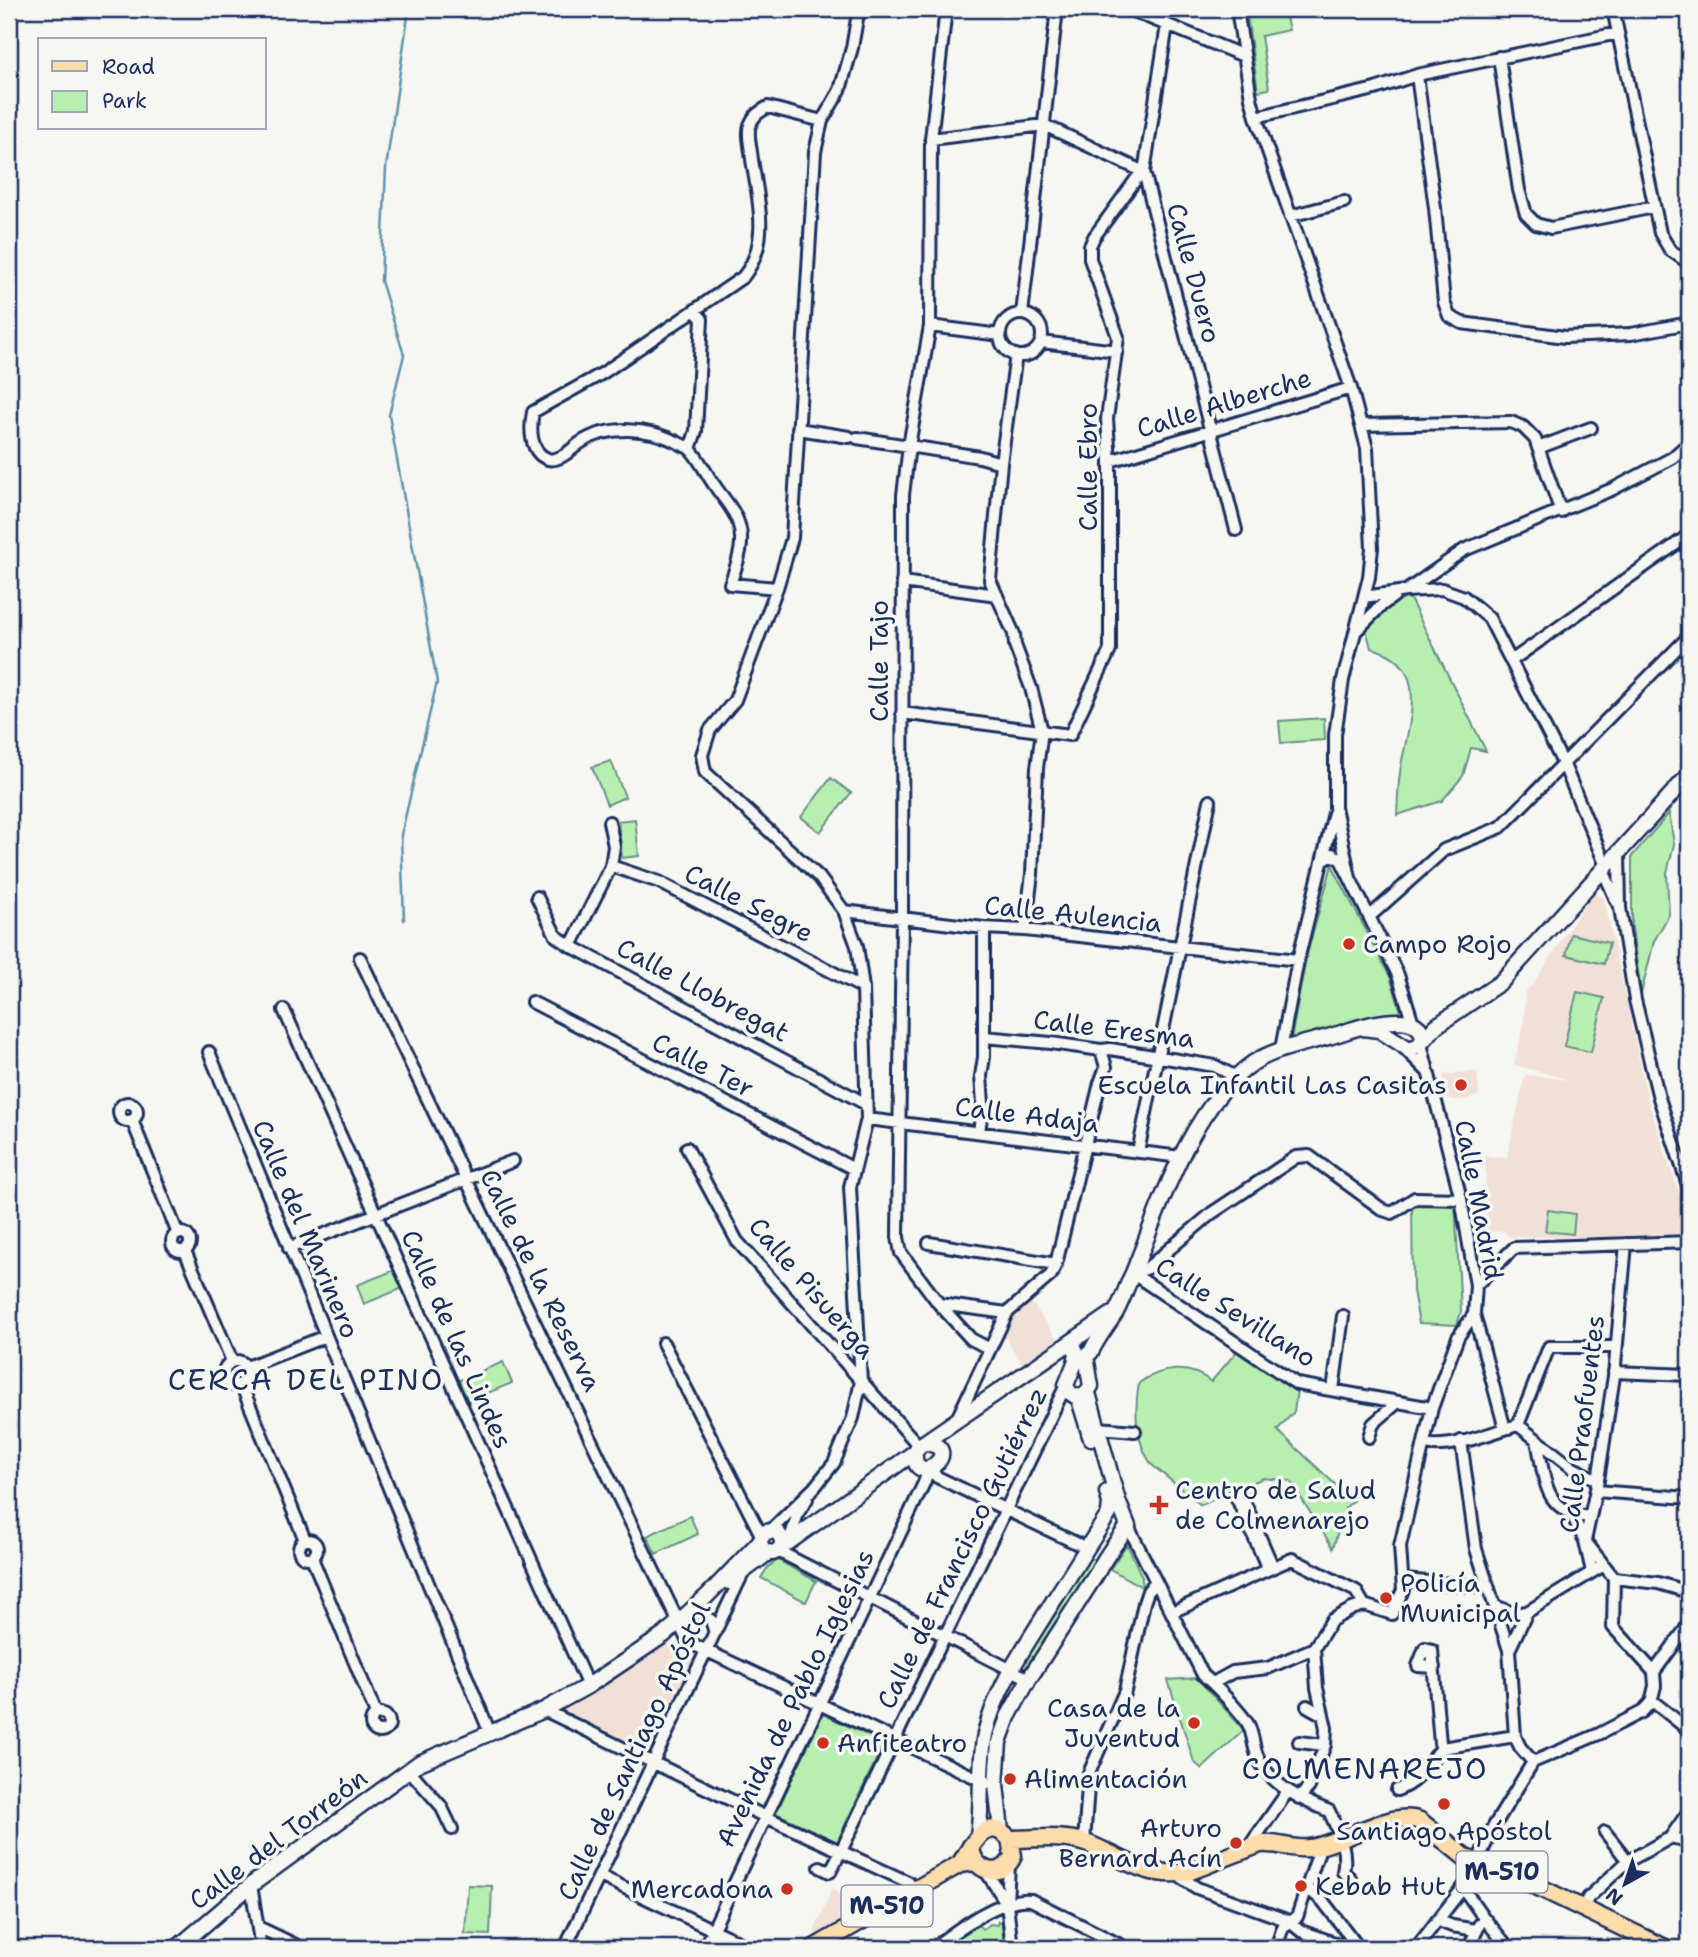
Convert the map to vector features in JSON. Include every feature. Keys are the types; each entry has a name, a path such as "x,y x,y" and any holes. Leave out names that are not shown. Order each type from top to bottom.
{"main road":[{"name":"M-510","path":"814,1948 974,1856 989,1830 1005,1835 1084,1843 1135,1866 1158,1873 1176,1874 1188,1872 1248,1848 1266,1836 1302,1848 1317,1846 1395,1820 1412,1818 1420,1821 1466,1858 1526,1881 1665,1948"},
{"path":"1005,1835 1014,1850 1011,1860"},
{"name":"M-510","path":"974,1856 999,1871 1028,1847 1060,1839"}],"street":[{"name":"Calle Tajo","path":"946,9 931,139 930,326 903,495 898,1237 901,1253 939,1304 971,1339 990,1349"},
{"path":"1022,314 1057,9"},
{"path":"1128,9 1244,56"},
{"path":"1237,9 1256,117 1351,388 1367,448 1372,548 1369,577 1343,681 1335,735 1335,807 1350,878"},
{"path":"1613,9 1654,207 1664,242 1678,257 1689,263"},
{"path":"708,1596 743,1573 773,1543 840,1452 853,1418 861,1381 850,1187 867,1119 863,988 857,946 845,911 818,877 705,772 702,755 710,730 735,700 777,588 792,538 815,152 822,121 840,90 852,48 858,13"},
{"name":"Calle Duero","path":"1167,25 1144,172 1236,530"},
{"path":"1256,117 1375,89 1417,75 1618,33"},
{"path":"1499,57 1525,214 1536,224 1551,228 1654,207"},
{"path":"1417,75 1435,208 1444,302 1449,316 1462,323 1565,337 1631,334 1689,323"},
{"path":"777,588 730,584 742,550 738,522 690,449 663,435 644,430 622,430 591,437 559,458 548,459 538,452 533,444 530,424 533,412 603,373 743,278 755,254 761,225 760,197 749,128 756,114 768,107 822,121"},
{"path":"931,139 1044,125 1144,172"},
{"name":"Calle Ebro","path":"1042,731 1070,735 1110,650 1110,461 1107,419 1118,337 1090,258 1090,246 1094,236 1144,172"},
{"path":"1290,216 1345,202"},
{"path":"690,449 696,430 702,319 695,311"},
{"path":"1022,314 1038,323 1042,332 1041,342 1031,353 1016,355 1002,344 1000,335 1006,320 1022,314"},
{"path":"930,326 1000,335"},
{"path":"1041,342 1117,351"},
{"path":"1016,355 1001,463 990,580 1014,634 1042,731 1037,768 1032,874 1025,930"},
{"name":"Calle Alberche","path":"1110,461 1351,388"},
{"path":"1362,425 1511,422 1523,427 1535,439 1562,512"},
{"path":"1538,448 1591,428"},
{"path":"798,429 979,457 1001,463"},
{"path":"1356,631 1381,605 1464,550 1613,489 1672,458 1689,443"},
{"path":"1510,661 1689,535"},
{"path":"1433,571 1433,578 1442,589"},
{"path":"1369,577 1374,587 1384,591 1402,592"},
{"path":"902,582 997,595"},
{"path":"1364,597 1442,589 1464,597 1489,618 1564,765 1620,908"},
{"path":"1364,597 1371,603 1381,605"},
{"path":"1369,917 1444,850 1501,827 1689,636"},
{"path":"902,713 1042,731"},
{"path":"1363,1028 1379,1030 1412,1049 1422,1043 1436,1026 1501,982 1689,775"},
{"path":"1138,1152 1210,801"},
{"path":"1283,1050 1298,960 1335,807"},
{"path":"571,946 611,866 614,846 608,822"},
{"path":"1619,851 1620,908 1635,1000 1659,1098 1689,1188"},
{"path":"1323,860 1330,854 1338,856 1350,878 1398,975 1412,1023 1423,1032 1422,1043"},
{"name":"Calle Segre","path":"611,866 659,882 863,988"},
{"name":"Calle Llobregat","path":"537,897 556,936 571,946 866,1104"},
{"name":"Calle Aulencia","path":"845,911 1298,960"},
{"path":"979,1132 983,1103 981,1076 984,1037 984,928"},
{"name":"Calle de la Reserva","path":"360,958 679,1623"},
{"name":"Calle Ter","path":"531,1002 853,1169"},
{"name":"Calle de las Lindes","path":"284,1010 588,1686"},
{"path":"1083,1394 1069,1392 1069,1380 1081,1347 1117,1310 1181,1157 1201,1122 1236,1077 1254,1062 1283,1050 1370,1024 1387,1021 1412,1023 1424,1028 1436,1026"},
{"path":"1399,1043 1395,1029 1400,1024 1412,1023"},
{"name":"Calle Eresma","path":"984,1037 1111,1049 1215,1066 1236,1077"},
{"name":"Calle Madrid","path":"1399,1043 1429,1073"},
{"name":"Calle Madrid","path":"1364,1605 1392,1614 1403,1590 1400,1545 1433,1409 1458,1337 1474,1314 1476,1285 1461,1199 1422,1043"},
{"path":"891,1468 927,1468 939,1462 1007,1313 1051,1275 1106,1067 1101,1050"},
{"name":"Calle del Marinero","path":"209,1052 490,1733"},
{"name":"Calle Adaja","path":"867,1119 1181,1157"},
{"path":"132,1121 178,1234 185,1234 190,1239 190,1246 185,1251 232,1361"},
{"name":"Calle Pisuerga","path":"687,1148 737,1241 920,1447"},
{"path":"1132,1273 1146,1269 1212,1213 1296,1157 1309,1156 1383,1210 1392,1213 1415,1198 1461,1199"},
{"path":"289,1248 513,1161"},
{"path":"1476,1285 1514,1248 1689,1242"},
{"path":"929,1243 1056,1264"},
{"name":"Calle Praofuentes","path":"1527,1612 1604,1565 1585,1541 1597,1486 1614,1372 1626,1244"},
{"name":"Calle Sevillano","path":"1132,1273 1297,1384 1433,1409"},
{"path":"939,1304 1007,1313"},
{"path":"1474,1314 1505,1429"},
{"path":"1333,1390 1343,1316"},
{"path":"247,1367 326,1336"},
{"path":"663,1343 773,1543 870,1600 1029,1679"},
{"path":"996,1784 980,1781 688,1642 679,1623 773,1543 831,1513 957,1419 1058,1353 1081,1347"},
{"path":"1007,1904 974,1856 981,1817 980,1781 985,1736 990,1717 1011,1669 1109,1514 1110,1503 1083,1394 1091,1383 1081,1347"},
{"path":"1518,1426 1549,1347 1615,1347"},
{"path":"232,1361 240,1361 247,1367 247,1379 241,1384 232,1384 224,1376 225,1368 232,1361"},
{"path":"1069,1380 1078,1372 1088,1376"},
{"path":"1614,1372 1689,1376"},
{"name":"Calle de Francisco Gutiérrez","path":"820,1867 830,1872 841,1851 1069,1380"},
{"path":"241,1384 305,1540 300,1545 300,1553 305,1558 312,1558 376,1714"},
{"path":"1083,1394 1098,1428 1118,1501 1127,1523 1195,1662 1203,1675 1248,1723 1257,1757 1262,1765 1298,1798 1329,1811 1342,1838 1345,1864 1343,1872 1350,1878"},
{"path":"1369,1437 1373,1424 1398,1402"},
{"path":"1425,1444 1433,1446 1461,1441 1518,1426"},
{"path":"1518,1426 1597,1486 1689,1499"},
{"path":"1098,1428 1135,1431"},
{"path":"1461,1441 1476,1549 1509,1650 1515,1736 1520,1747 1533,1762"},
{"path":"1537,1441 1547,1489 1556,1506 1572,1515 1590,1517"},
{"path":"920,1447 937,1447 941,1457"},
{"path":"920,1447 915,1457 937,1477 1089,1547 1104,1557"},
{"name":"Avenida de Pablo Iglesias","path":"704,1948 870,1600 924,1483 927,1468"},
{"path":"1240,1492 1271,1568 1236,1494 1240,1492"},
{"path":"773,1543 793,1513"},
{"path":"793,1513 813,1517 831,1513"},
{"path":"1109,1514 1117,1513 1127,1523"},
{"path":"1572,1515 1585,1541 1592,1572"},
{"path":"1005,1835 996,1784 999,1742 1008,1717 1127,1523"},
{"path":"1172,1612 1292,1559 1356,1591 1364,1605 1332,1620 1314,1648 1268,1668 1233,1672 1213,1683"},
{"path":"1416,1948 1463,1888 1494,1826 1533,1762 1600,1734 1642,1712 1651,1702 1655,1686 1654,1672 1613,1627 1614,1578 1604,1565"},
{"name":"Calle de Santiago Apóstol","path":"565,1948 743,1573"},
{"path":"1614,1578 1658,1583 1689,1592"},
{"path":"1404,1580 1488,1587"},
{"path":"1084,1843 1088,1773 1125,1691 1144,1603 1155,1581"},
{"path":"1495,1606 1515,1614 1527,1612"},
{"path":"693,1610 711,1620 715,1633"},
{"path":"1509,1650 1527,1612"},
{"path":"1654,1672 1689,1620"},
{"name":"Calle del Torreón","path":"177,1948 251,1885 419,1763 544,1710 588,1686 679,1623"},
{"path":"664,1635 685,1637"},
{"path":"1298,1798 1310,1787 1325,1745 1326,1728 1317,1688 1314,1648"},
{"path":"1397,1790 1418,1778 1441,1748 1434,1667"},
{"path":"1651,1702 1689,1730"},
{"path":"1307,1706 1323,1716"},
{"path":"544,1710 765,1817 908,1882 915,1890"},
{"path":"1441,1748 1515,1736"},
{"path":"1299,1742 1325,1745"},
{"path":"409,1770 441,1806 452,1829"},
{"path":"1266,1836 1288,1791"},
{"path":"1583,1908 1588,1898 1628,1861 1670,1838 1689,1811"},
{"path":"1605,1832 1628,1861"},
{"path":"1670,1838 1689,1842"},
{"path":"1276,1948 1283,1927 1297,1917 1318,1854 1317,1846"},
{"path":"1011,1860 1007,1904 1013,1948"},
{"path":"1176,1874 1197,1888 1289,1921 1301,1931 1349,1948"},
{"path":"600,1876 751,1948"},
{"path":"251,1885 261,1948"},
{"path":"1307,1888 1322,1900 1359,1948"},
{"path":"1463,1888 1483,1918 1509,1948"},
{"path":"933,1948 974,1918 1018,1898 1031,1900 1126,1948"},
{"path":"1469,1948 1483,1918"},
{"path":"1437,1920 1476,1930"},
{"path":"258,1927 302,1948"}],"shaded area":[{"path":"1592,893 1604,898 1649,1105 1689,1229 1686,1234 1584,1237 1509,1237 1504,1231 1486,1232 1485,1156 1507,1157 1525,1075 1570,1080 1514,1065 1524,1023 1525,992 1532,986"},
{"name":"Escuela Infantil Las Casitas","path":"1477,1071 1479,1095 1464,1100 1447,1099 1443,1075"},
{"path":"1031,1302 1061,1344 1024,1367 1004,1335 1017,1313"},
{"path":"671,1640 676,1647 680,1644 699,1653 654,1748 645,1752 561,1711"},
{"path":"833,1887 857,1915 819,1936 814,1932"}],"green space":[{"path":"1246,9 1284,9 1289,30 1261,36 1269,89 1258,91"},
{"path":"1409,597 1486,751 1471,748 1463,776 1442,801 1397,815 1400,772 1412,696 1403,666 1390,655 1371,648 1366,629 1387,605"},
{"path":"1324,718 1325,740 1281,743 1279,721"},
{"path":"611,761 625,797 607,805 592,767"},
{"path":"831,778 851,793 820,832 801,817"},
{"path":"1669,813 1674,844 1667,873 1669,915 1654,941 1641,994 1632,928 1632,856"},
{"path":"635,819 639,856 622,858 618,821"},
{"path":"1332,865 1390,977 1401,1012 1399,1015 1357,1021 1291,1040 1306,958"},
{"path":"1571,934 1609,943 1604,964 1566,955"},
{"path":"1577,992 1604,998 1591,1052 1564,1046"},
{"path":"1455,1204 1461,1311 1457,1325 1419,1323 1413,1291 1412,1205"},
{"path":"1548,1210 1575,1214 1573,1234 1545,1231"},
{"path":"395,1270 403,1288 364,1304 357,1285"},
{"path":"1237,1351 1297,1389 1294,1412 1277,1430 1353,1501 1345,1508 1333,1548 1290,1481 1263,1478 1201,1505 1152,1465 1146,1456 1137,1426 1139,1383 1157,1374 1175,1370 1194,1372 1211,1382"},
{"path":"503,1362 512,1383 466,1402 457,1381"},
{"path":"690,1516 698,1534 656,1554 647,1536"},
{"path":"1127,1544 1142,1577 1142,1587 1110,1569"},
{"path":"1090,1557 1096,1561 1029,1669 1025,1669 1021,1666 1022,1660"},
{"path":"778,1560 816,1581 806,1602 761,1578 768,1567"},
{"path":"1197,1678 1244,1730 1202,1769 1194,1762 1168,1680"},
{"path":"823,1714 884,1743 837,1842 776,1813"},
{"path":"468,1885 492,1886 490,1935 465,1934"},
{"path":"998,1921 1002,1924 1004,1948 943,1948 976,1924 983,1929 990,1924 997,1925"}],"waterway":[{"path":"404,920 401,835 437,682 389,415 404,355 381,281 386,168 409,9"}],"place":[{"name":"Campo Rojo","path":"1349,944"},
{"name":"Escuela Infantil Las Casitas","path":"1461,1085"},
{"name":"Centro de Salud de Colmenarejo","path":"1159,1505"},
{"name":"Policía Municipal","path":"1386,1598"},
{"name":"Casa de la Juventud","path":"1194,1723"},
{"name":"Anfiteatro","path":"823,1743"},
{"name":"Alimentación","path":"1010,1779"},
{"name":"Santiago Apóstol","path":"1444,1804"},
{"name":"Arturo Bernard Acín","path":"1236,1843"},
{"name":"Kebab Hut","path":"1301,1886"},
{"name":"Mercadona","path":"787,1889"}],"district":[{"name":"CERCA DEL PINO","path":"306,1380"},
{"name":"COLMENAREJO","path":"1365,1769"}]}
